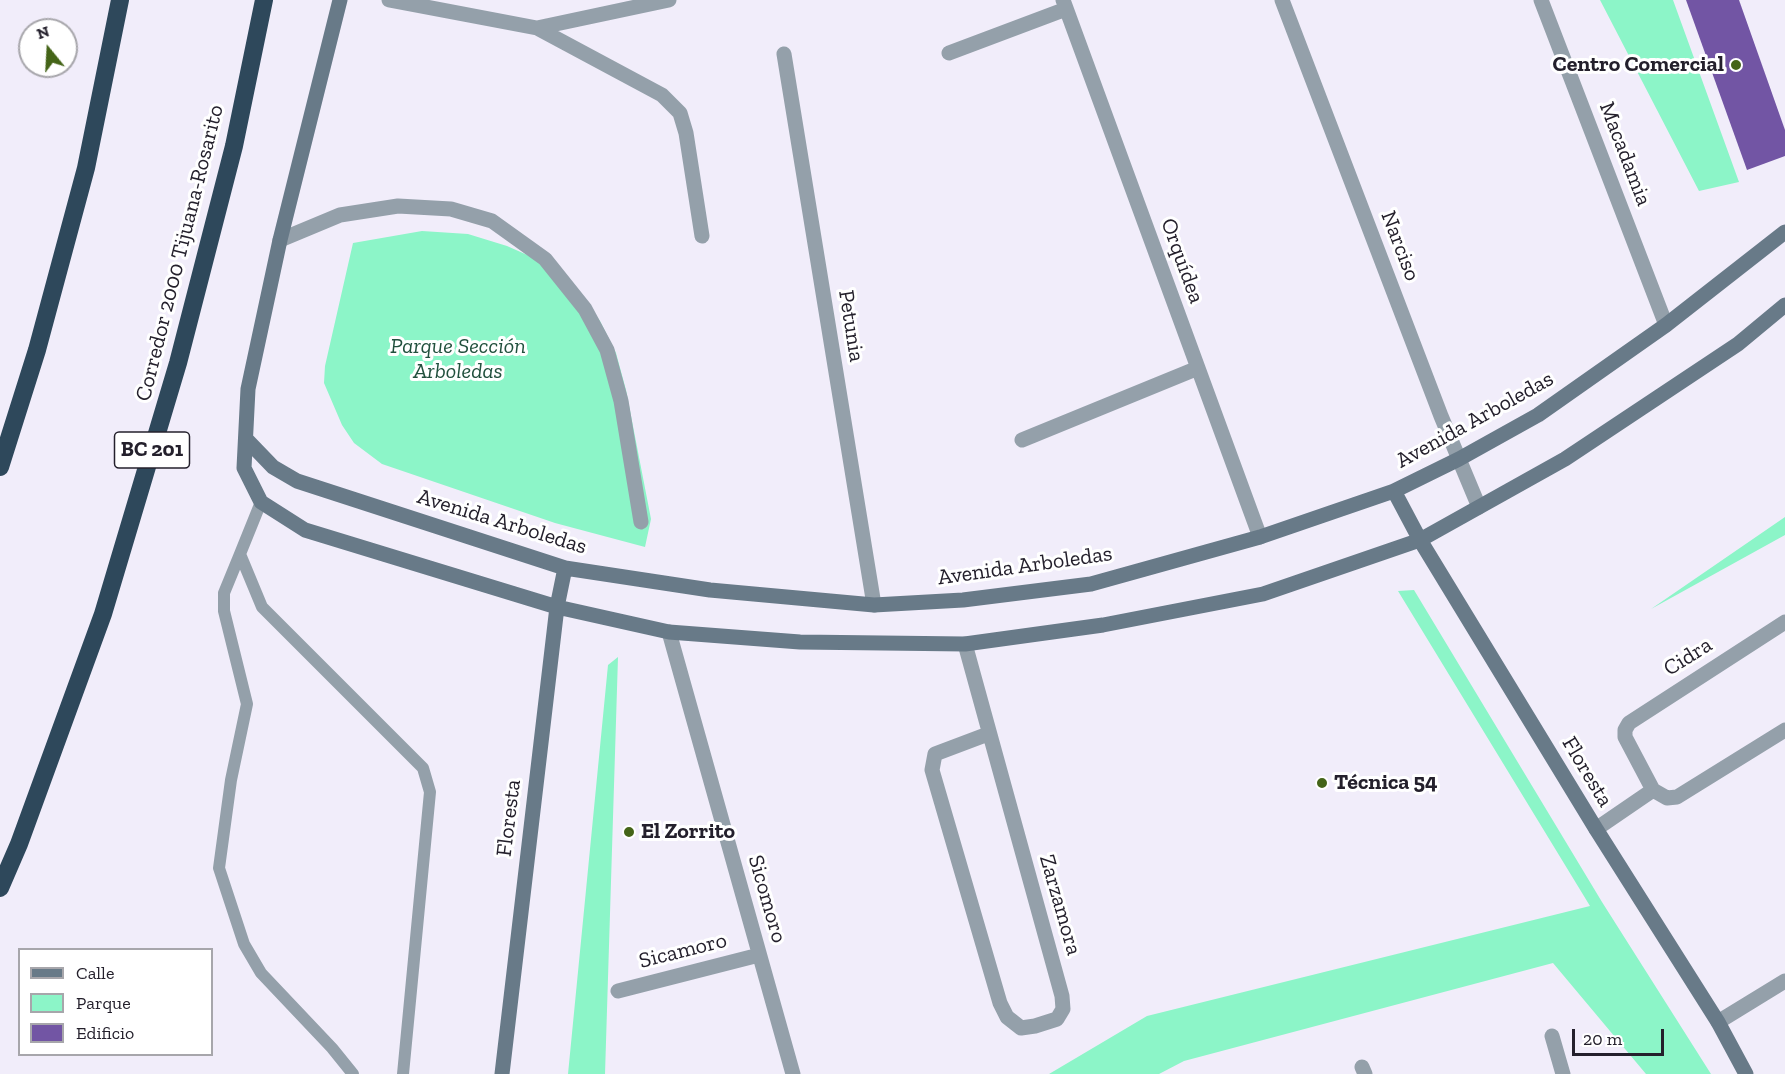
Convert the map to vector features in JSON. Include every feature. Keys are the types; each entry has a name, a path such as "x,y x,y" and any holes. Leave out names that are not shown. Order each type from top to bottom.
{"highway":[{"path":"0,467 37,350 86,168 120,0"},
{"name":"Corredor 2000 Tijuana-Rosarito","path":"0,888 19,844 103,614 175,374 234,146 264,0"}],"street":[{"path":"340,0 280,240 248,389 244,468 261,502 305,530 557,607 669,632 800,642 965,644 1103,625 1263,594 1420,540 1565,459 1738,344 1785,305"},
{"path":"389,0 537,28 662,95 680,113 686,133 702,236"},
{"path":"537,28 669,0"},
{"name":"Narciso","path":"1282,0 1479,507"},
{"name":"Macadamia","path":"1541,0 1666,325"},
{"path":"949,53 1064,5"},
{"name":"Orquídea","path":"1064,5 1260,537"},
{"name":"Petunia","path":"784,54 874,605"},
{"path":"280,240 340,215 398,206 451,209 492,221 545,259 585,309 607,350 621,401 641,522"},
{"name":"Avenida Arboledas","path":"246,439 273,467 297,480 565,568 710,590 874,605 963,600 1091,584 1260,537 1394,491 1459,459 1538,416 1666,325 1785,232"},
{"path":"1022,440 1198,368"},
{"name":"Floresta","path":"1394,491 1420,540 1596,829 1718,1022 1746,1074"},
{"name":"Floresta","path":"502,1074 557,607 565,568"},
{"name":"Cidra","path":"1653,790 1624,737 1625,730 1640,714 1785,622"},
{"name":"Sicomoro","path":"669,632 792,1074"},
{"path":"965,644 988,734"},
{"path":"1596,829 1653,790 1667,798 1677,797 1785,730"},
{"name":"Zarzamora","path":"988,734 1062,996 1063,1009 1057,1019 1021,1028 1007,1017 1000,1003 932,762 935,754 988,734"},
{"name":"Sicamoro","path":"618,991 759,955"},
{"path":"1718,1022 1785,981"},
{"path":"1552,1036 1563,1074"}],"lane":[{"path":"261,502 224,593 224,611 247,704 231,780 219,868 244,944 261,973 332,1048 353,1074"},
{"path":"240,554 262,607 423,768 430,792 403,1074"}],"green space":[{"path":"1600,0 1673,0 1739,182 1699,191"},
{"name":"Parque Sección Arboledas","path":"422,231 468,234 507,246 550,265 581,294 600,321 616,353 626,390 651,519 645,547 555,523 382,464 354,443 342,425 324,383 325,366 353,243"},
{"path":"1785,517 1785,535 1651,609"},
{"path":"1414,590 1602,902 1711,1074 1646,1074 1553,963 1184,1061 1159,1074 1049,1074 1147,1016 1590,906 1398,591"},
{"path":"618,657 605,1074 568,1074 608,665"}],"building":[{"name":"Centro Comercial","path":"1686,0 1739,0 1785,130 1785,156 1747,170"}],"place":[{"name":"Centro Comercial","path":"1736,65"},
{"name":"Técnica 54","path":"1322,783"},
{"name":"El Zorrito","path":"629,832"}]}
